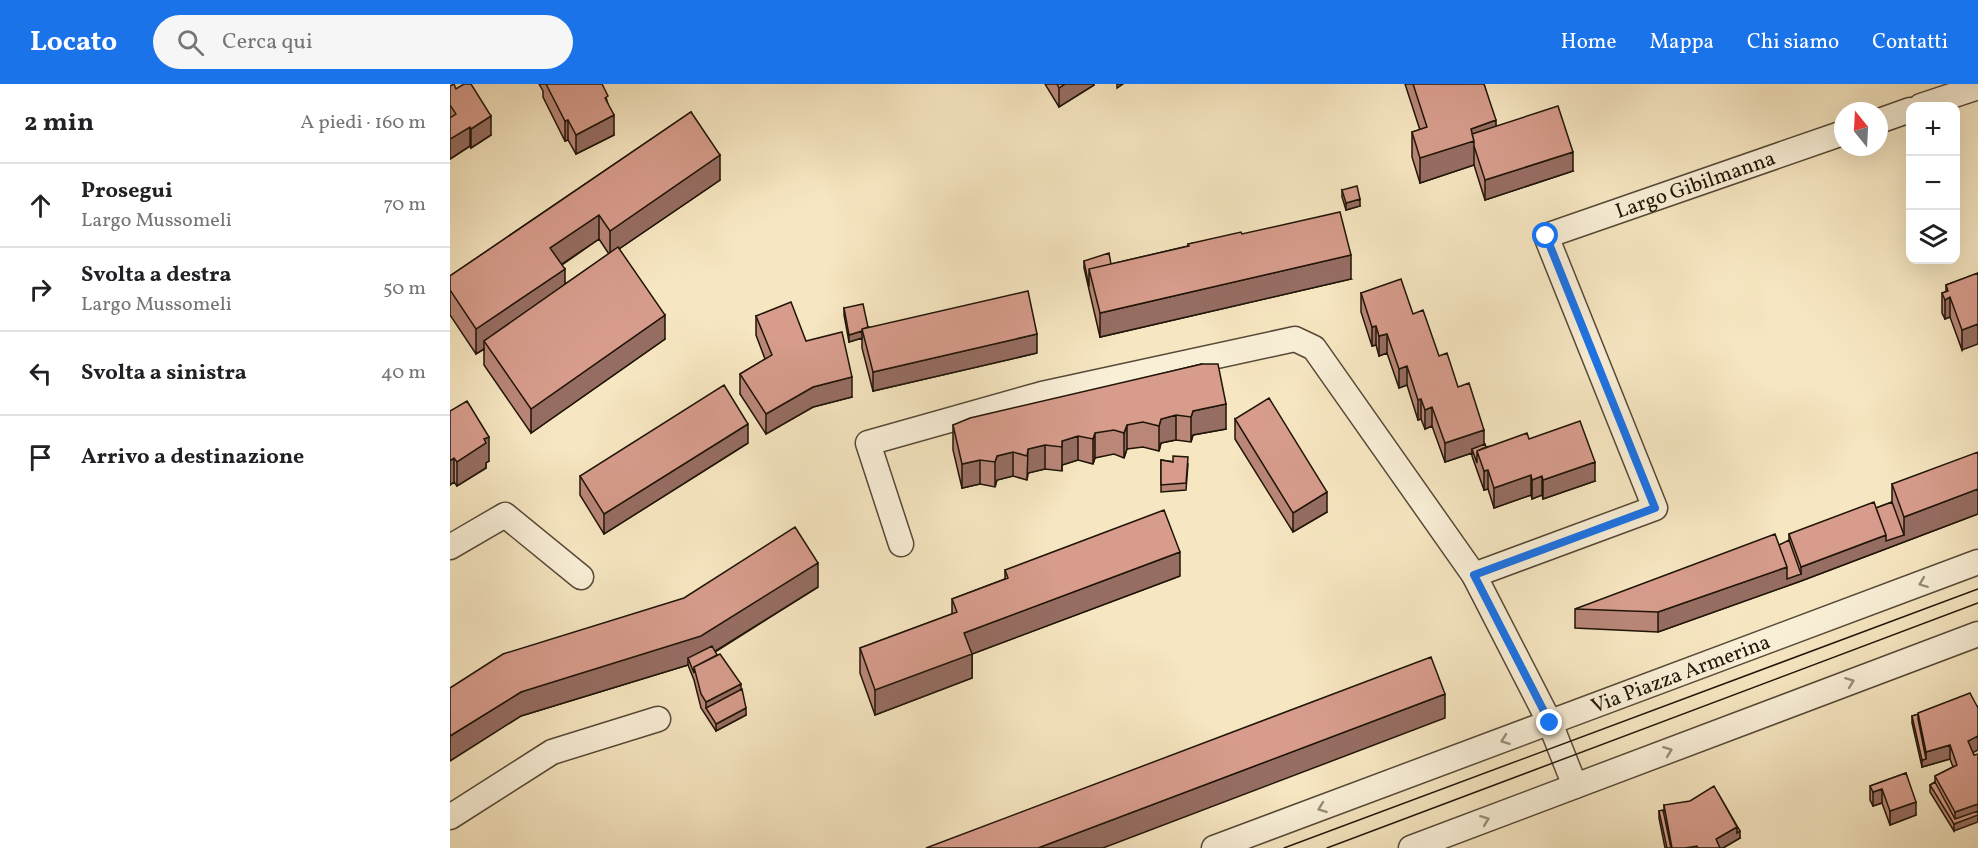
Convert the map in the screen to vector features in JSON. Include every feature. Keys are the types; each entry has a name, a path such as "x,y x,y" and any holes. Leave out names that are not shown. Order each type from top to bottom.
{"street":[{"path":"1933,102 1978,87"},
{"path":"1888,118 1906,112"},
{"name":"Largo Gibilmanna","path":"1474,575 1655,508 1546,236 1834,137"},
{"path":"901,544 868,443 1042,394 1295,339 1314,348 1474,575 1550,723 1575,786"},
{"path":"450,547 505,515 581,577"},
{"name":"Via Piazza Armerina","path":"1214,848 1978,562"},
{"path":"1411,848 1978,634"},
{"path":"450,817 552,752 658,719"}],"building":[{"path":"454,84 456,89 464,84 471,84 491,116 450,139 450,118 456,114 450,105 450,86"},
{"path":"546,84 602,84 608,96 605,98 614,115 576,135 568,120 565,121"},
{"path":"1413,84 1484,84 1496,120 1471,129 1474,141 1420,158 1412,132 1427,127"},
{"path":"1558,106 1573,152 1485,180 1472,134"},
{"path":"691,112 720,155 610,231 599,215 550,248 565,269 476,329 450,290 450,276"},
{"path":"1357,186 1360,199 1346,203 1342,190"},
{"path":"1340,212 1351,255 1100,313 1089,269 1189,246 1188,244"},
{"path":"618,247 665,315 531,409 484,341"},
{"path":"1109,253 1111,264 1089,269 1089,287 1084,261"},
{"path":"1978,273 1978,324 1962,330 1950,297 1945,300 1942,293 1948,291 1946,285"},
{"path":"1401,279 1413,314 1423,310 1439,356 1447,353 1458,387 1469,383 1484,430 1445,443 1432,407 1425,410 1421,399 1418,400 1407,366 1399,369 1387,334 1379,336 1376,326 1372,327 1361,293"},
{"path":"1028,291 1037,334 873,372 862,329"},
{"path":"791,302 806,341 842,332 852,377 813,387 766,414 740,374 772,355 756,316"},
{"path":"863,304 868,327 849,335 844,308"},
{"path":"1202,364 1218,364 1226,404 1193,411 1191,417 1176,415 1161,419 1159,426 1143,422 1127,425 1124,433 1114,430 1095,433 1093,439 1078,436 1062,441 1062,447 1045,445 1028,449 1027,456 1013,452 997,456 995,462 980,460 962,464 953,425 970,418"},
{"path":"724,385 748,424 604,514 580,476"},
{"path":"1269,398 1327,492 1293,513 1235,419"},
{"path":"467,401 489,437 484,439 486,443 457,462 454,458 450,461 450,411"},
{"path":"1580,421 1595,462 1543,480 1542,476 1532,480 1531,475 1494,488 1488,470 1484,471 1477,451 1527,433 1529,439"},
{"path":"1485,444 1486,447 1477,451 1477,463 1472,449"},
{"path":"1978,452 1978,489 1904,517 1892,484"},
{"path":"1173,456 1188,457 1186,483 1161,485 1161,460 1173,462"},
{"path":"1874,502 1886,535 1801,567 1789,534"},
{"path":"1892,502 1904,535 1886,541 1876,508"},
{"path":"1164,510 1180,552 964,633 972,654 875,690 860,648 957,612 952,599 1008,578 1005,570"},
{"path":"795,527 818,563 701,636 521,692 450,736 450,688 503,654 684,598"},
{"path":"1775,534 1787,567 1658,612 1575,609"},
{"path":"1789,540 1801,574 1787,579 1787,567 1779,545"},
{"path":"712,646 717,655 694,667 694,673 688,658"},
{"path":"720,654 741,684 706,702 701,694 694,667"},
{"path":"1431,657 1445,694 1038,848 926,848"},
{"path":"742,689 746,708 716,724 706,708"},
{"path":"1970,693 1978,708 1978,736 1968,741 1974,755 1978,754 1978,804 1955,812 1935,776 1957,765 1950,745 1926,752 1918,713"},
{"path":"1918,714 1926,759 1922,760 1912,716"},
{"path":"1906,773 1916,802 1890,811 1882,789 1873,792 1870,786"},
{"path":"1935,782 1955,819 1978,811 1978,815 1954,824 1930,785"},
{"path":"1714,786 1737,827 1716,839 1720,848 1698,848 1697,846 1672,848 1664,805 1690,801"},
{"path":"1663,810 1671,848 1667,848 1659,811"}],"tram line":[{"path":"1284,848 1978,589"},
{"path":"1327,848 1978,603"}],"route":[{"path":"1546,236 1655,508 1474,575 1550,723"}]}
